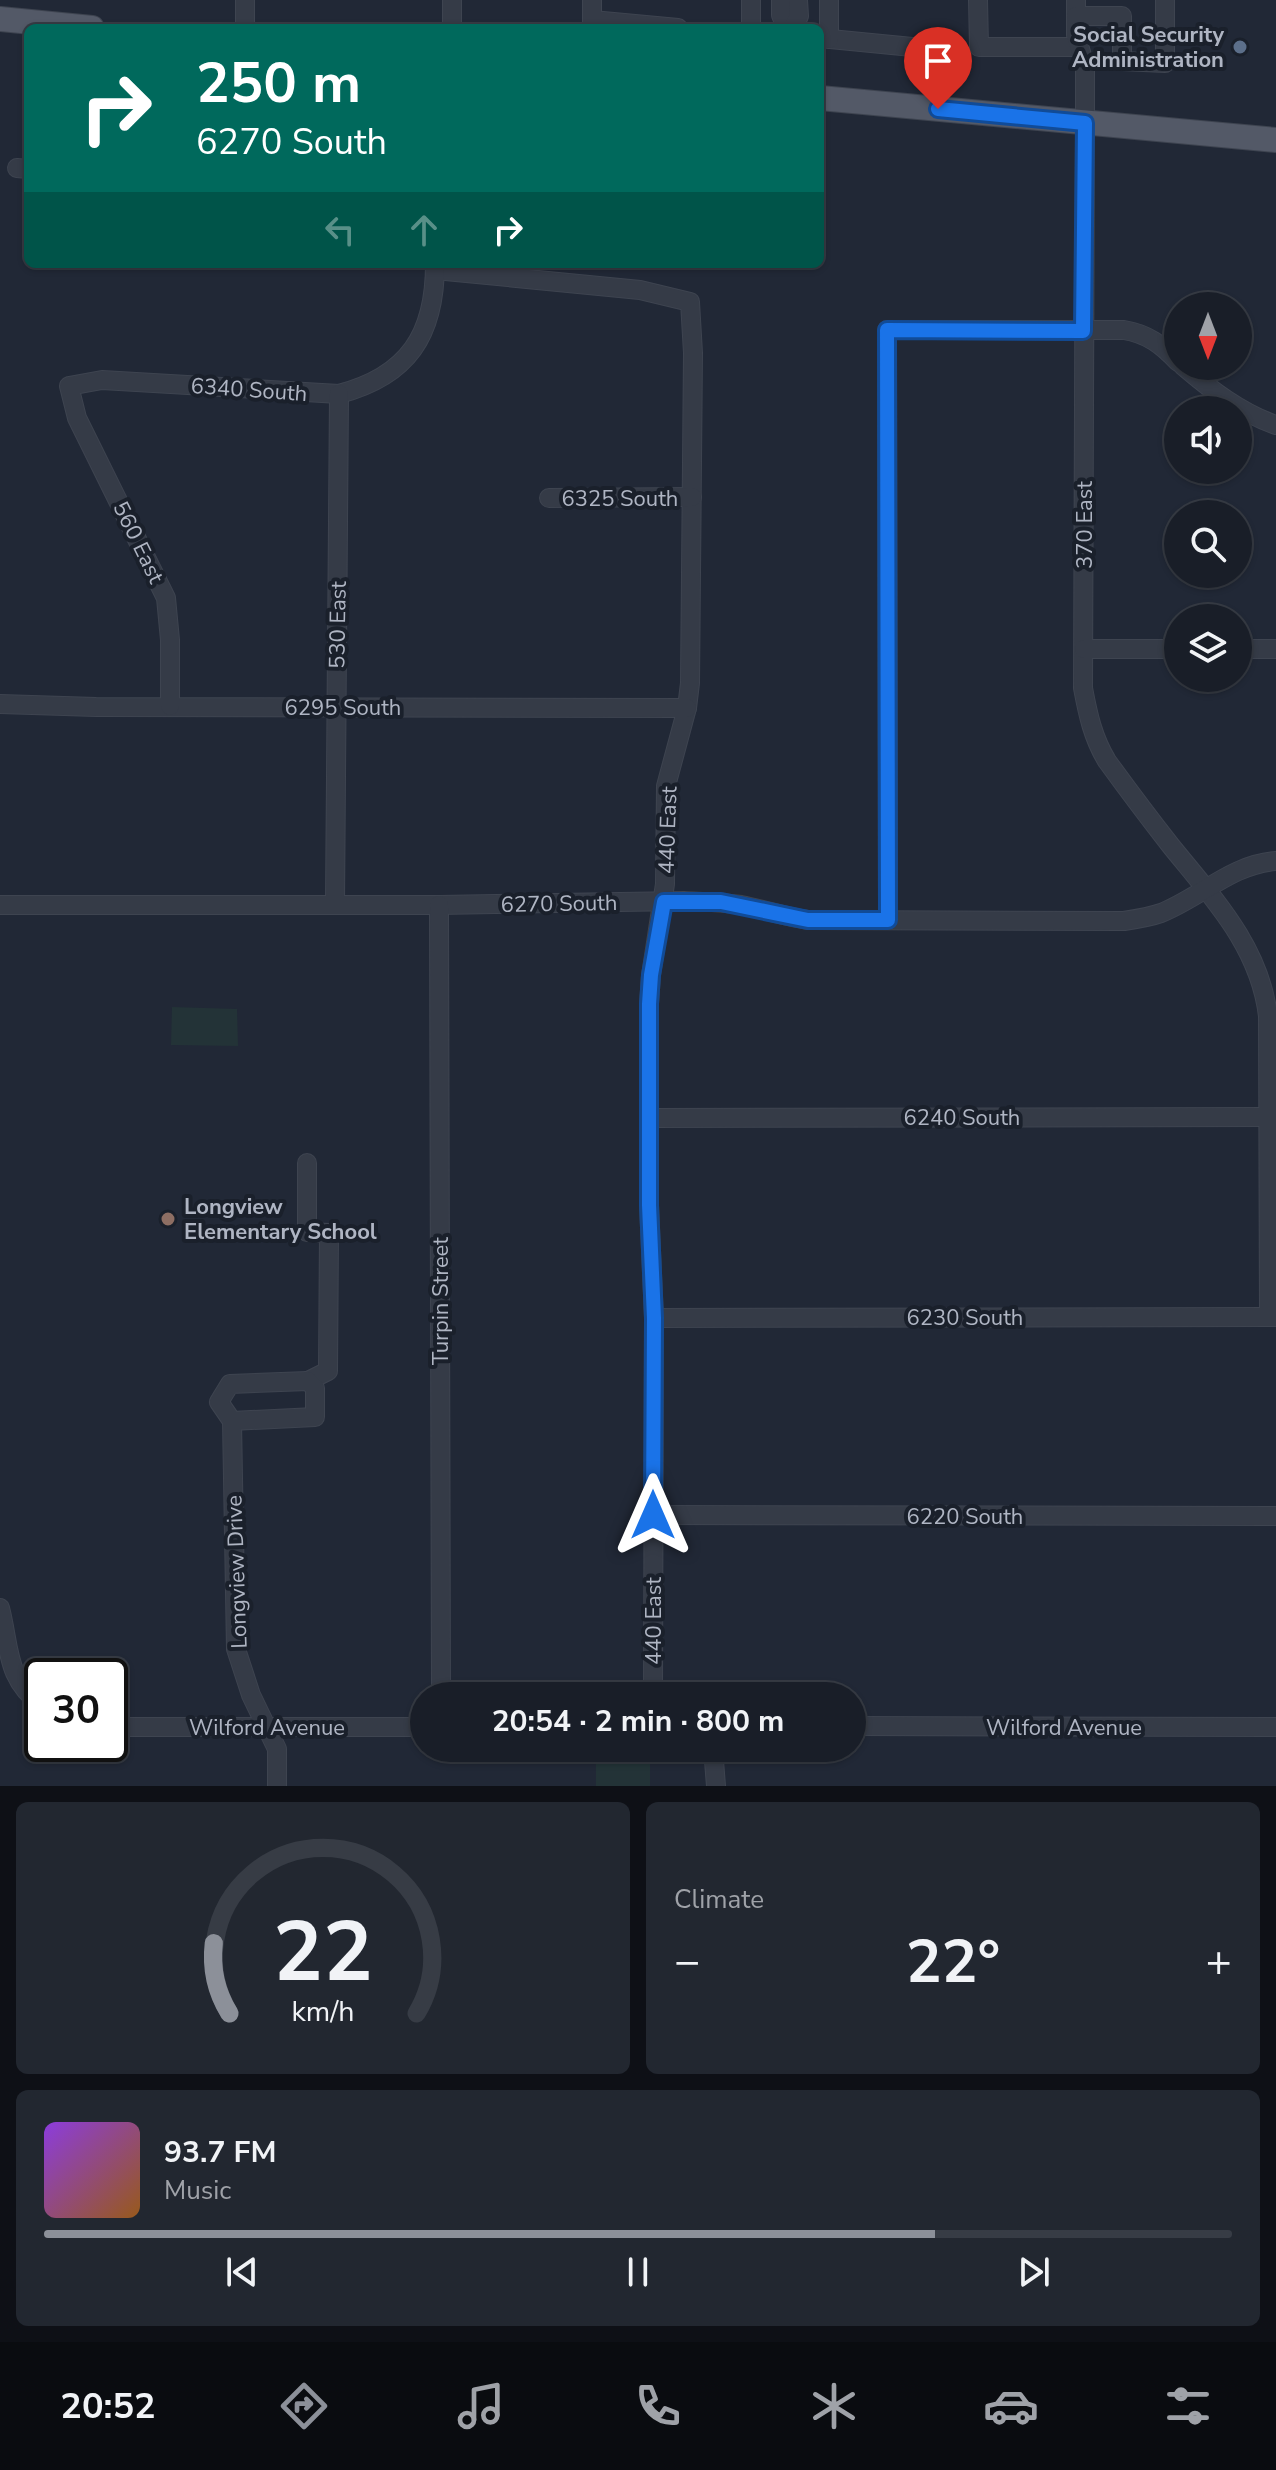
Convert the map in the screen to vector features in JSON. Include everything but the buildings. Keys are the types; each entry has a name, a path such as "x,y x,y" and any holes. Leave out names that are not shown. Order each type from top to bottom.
{"main road":[{"path":"0,19 51,24"},
{"path":"824,98 1276,140"}],"street":[{"path":"245,0 245,24"},
{"path":"452,0 452,24"},
{"path":"592,0 592,24"},
{"path":"751,0 751,24"},
{"path":"781,0 784,24"},
{"path":"795,24 799,16 798,0"},
{"path":"829,0 825,39 943,50 938,109"},
{"path":"978,0 979,47 1078,47"},
{"path":"1076,8 1122,16 1122,61 1165,63 1165,0"},
{"name":"370 East","path":"1076,8 1078,47 1085,66 1083,688 1089,723 1107,761 1206,888 1244,943 1253,959 1266,999 1273,1117 1273,1317"},
{"name":"6340 South","path":"69,386 102,380 339,394 367,386 388,375 414,348 427,321 435,268"},
{"name":"440 East","path":"444,268 640,290 690,302 693,353 691,652 687,708 666,786 664,902 651,975 649,1118 654,1318 653,1682"},
{"path":"888,920 887,330 1124,330 1139,332 1164,347"},
{"path":"1199,380 1259,419 1276,425"},
{"name":"560 East","path":"69,386 77,418 166,598 170,640 170,706"},
{"name":"530 East","path":"335,904 339,394"},
{"name":"6325 South","path":"549,498 692,497"},
{"path":"1084,649 1164,649"},
{"path":"1252,649 1276,649"},
{"name":"6295 South","path":"0,704 687,708"},
{"name":"6270 South","path":"0,905 721,902 808,920 1124,921 1163,912 1256,863 1276,861"},
{"name":"Turpin Street","path":"439,905 441,1682"},
{"name":"6240 South","path":"649,1118 1273,1117"},
{"path":"307,1163 307,1232 329,1233 328,1371 308,1381 230,1384 219,1402 232,1421 315,1417 315,1388 308,1381"},
{"name":"6230 South","path":"654,1318 1273,1317"},
{"name":"Longview Drive","path":"232,1421 236,1649 251,1695 277,1749 277,1786"},
{"name":"6220 South","path":"653,1515 1276,1516"},
{"path":"0,1608 9,1661 24,1686"},
{"name":"Wilford Avenue","path":"866,1726 1276,1727"},
{"name":"Wilford Avenue","path":"128,1727 410,1727"},
{"path":"714,1762 716,1786"}],"shaded area":[{"path":"172,1007 237,1009 238,1046 171,1045"},
{"path":"596,1762 650,1762 650,1786 596,1786"}],"place":[{"name":"Social Security Administration","path":"1240,47"},
{"name":"Longview Elementary School","path":"168,1219"}],"route":[{"path":"653,1515 654,1318 649,1205 649,1004 664,902 721,902 808,920 888,920 887,330 1083,331 1085,123 938,109"}]}
